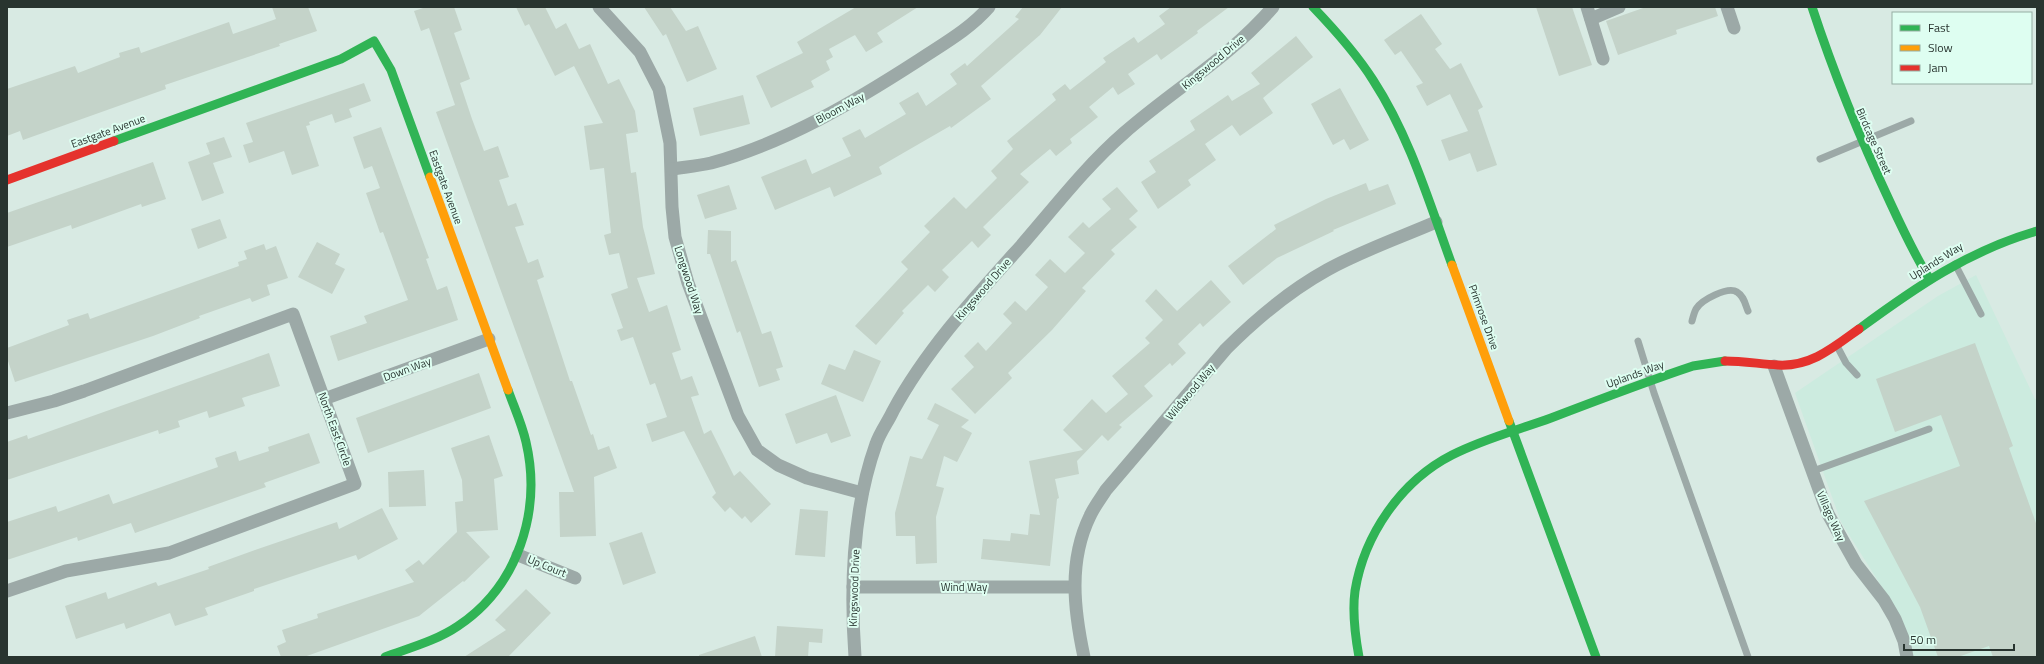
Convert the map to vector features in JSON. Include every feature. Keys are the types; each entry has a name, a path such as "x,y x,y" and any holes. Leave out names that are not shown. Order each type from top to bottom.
{"street":[{"name":"Longwood Way","path":"599,7 640,52 659,89 670,143 672,207 676,237 688,283 738,416 757,450 778,465 808,478 862,493"},
{"name":"Bloom Way","path":"672,169 710,163 749,151 796,132 875,89 959,33 989,7"},
{"name":"Kingswood Drive","path":"854,657 852,620 853,587 856,537 862,493 877,442 906,387 964,309 1067,191 1107,148 1137,122 1214,65 1273,7"},
{"name":"Primrose Drive","path":"1313,7 1345,43 1388,102 1424,184 1436,222 1596,657"},
{"path":"1603,59 1589,13 1619,7"},
{"path":"1727,7 1734,28"},
{"name":"Birdcage Street","path":"1812,7 1834,75 1861,141 1915,255 1929,278"},
{"name":"Eastgate Avenue","path":"7,180 341,59 374,41 391,70 526,441 531,463 532,487 531,510 526,533 518,555 507,575 493,594 477,611 459,625 433,639 385,657"},
{"name":"Wildwood Way","path":"1084,657 1077,622 1074,587 1076,558 1081,538 1090,516 1106,490 1241,334 1279,301 1327,270 1366,251 1436,222"},
{"name":"Uplands Way","path":"1359,657 1356,646 1355,600 1361,560 1379,523 1413,482 1437,463 1464,450 1514,431 1693,366 1718,361 1748,362 1774,366 1802,364 1817,358 1929,278 1954,263 2001,241 2037,231"},
{"name":"North East Circle","path":"7,413 54,401 84,391 293,314 355,484 169,553 66,571 7,591"},
{"name":"Down Way","path":"324,399 489,339"},
{"name":"Village Way","path":"1774,366 1828,514 1856,564 1884,600 1895,619 1904,641 1907,657"},
{"name":"Up Court","path":"518,555 575,578"},
{"name":"Wind Way","path":"853,587 1074,587"}],"lane":[{"path":"1820,159 1911,121"},
{"path":"1954,263 1981,314"},
{"path":"1692,321 1696,308 1706,298 1731,290 1742,296 1748,311"},
{"path":"1638,341 1650,381 1748,657"},
{"path":"1836,344 1846,363 1857,375"},
{"path":"1812,471 1929,429"}],"shaded area":[{"path":"1976,275 2035,399 2037,399 2037,657 1912,657 1902,619 1841,522 1795,393 1938,296"}],"building":[{"path":"272,7 308,7 317,31 279,44 280,46 165,85 166,89 23,140 20,131 7,136 7,89 75,66 78,73 120,57 119,53 139,47 141,53 229,22 233,34 276,19"},
{"path":"426,7 454,7 462,30 454,33 470,79 460,83 472,119 484,151 498,146 509,177 499,180 508,206 516,203 524,225 515,227 528,263 538,259 544,277 537,280 570,381 572,381 591,435 593,434 598,450 609,446 617,468 594,477 596,536 560,537 559,492 574,492 436,112 455,105 429,28 421,31 414,11"},
{"path":"516,7 545,7 556,29 566,23 579,49 590,44 608,84 619,79 635,111 638,132 626,134 631,173 636,172 643,227 655,274 637,278 649,312 667,305 681,350 672,353 681,380 692,376 699,395 691,397 704,434 711,430 734,476 740,471 771,504 751,523 745,516 742,519 730,507 725,512 712,497 716,493 684,431 652,442 646,424 667,417 655,383 650,385 633,337 621,341 617,330 623,328 611,294 628,288 619,253 609,255 604,235 611,233 604,168 590,170 584,126 603,123 574,66 555,76 529,24 525,26"},
{"path":"644,7 670,7 686,31 698,26 717,69 687,82 666,34 663,36"},
{"path":"856,7 918,7 877,33 883,42 866,52 855,35 829,49 833,57 826,61 830,70 811,81 814,87 771,108 756,76 803,53 797,42"},
{"path":"1023,7 1062,7 1040,35 981,86 991,99 951,128 950,126 879,167 882,174 834,197 830,187 775,210 761,177 806,159 812,174 851,156 842,138 860,129 865,138 906,114 899,103 918,92 926,106 957,84 950,74 965,63 967,66 1019,19 1015,17"},
{"path":"1171,7 1229,7 1197,31 1198,33 1161,60 1157,54 1128,74 1135,84 1118,95 1113,87 1089,107 1098,117 1070,139 1072,143 1056,156 1050,149 1020,174 1029,182 983,227 991,235 978,248 972,241 942,270 949,277 935,292 928,285 902,311 904,313 876,345 855,326 908,269 901,262 930,232 924,226 954,197 966,209 997,178 991,171 1013,149 1007,141 1056,100 1052,94 1065,84 1070,90 1106,62 1103,58 1134,37 1138,43 1165,24 1159,16"},
{"path":"1536,7 1572,7 1592,65 1559,76"},
{"path":"1646,7 1715,7 1718,16 1676,30 1677,34 1618,55 1606,21"},
{"path":"1421,14 1442,44 1435,49 1450,69 1461,63 1483,107 1478,110 1497,165 1477,172 1470,153 1449,161 1441,140 1468,131 1450,94 1427,106 1416,86 1423,83 1401,51 1395,55 1384,40"},
{"path":"1296,36 1313,57 1263,98 1273,113 1240,136 1232,125 1205,144 1216,160 1188,180 1191,185 1158,209 1141,182 1156,172 1149,161 1195,130 1190,121 1228,95 1232,101 1260,84 1251,73"},
{"path":"364,83 371,101 349,109 352,117 335,123 332,114 309,122 310,125 306,126 319,166 292,175 284,151 249,163 243,145 253,142 246,123"},
{"path":"1340,88 1369,140 1350,150 1344,139 1333,145 1311,104"},
{"path":"743,95 750,124 700,136 693,108"},
{"path":"381,127 429,258 426,259 437,290 447,286 458,320 338,361 330,336 367,323 364,316 408,300 383,232 380,233 366,193 380,188 372,166 364,169 353,137"},
{"path":"224,137 232,157 213,163 224,193 202,201 188,162 210,154 206,143"},
{"path":"153,162 166,199 142,207 141,204 72,229 71,225 7,247 7,213"},
{"path":"1366,183 1369,191 1388,184 1396,204 1333,230 1334,231 1277,258 1243,285 1228,266 1276,229 1274,225 1326,199"},
{"path":"729,185 737,209 705,219 697,195"},
{"path":"1117,187 1138,211 1129,219 1137,227 1111,250 1115,254 1082,288 1086,291 1052,330 1008,373 1012,378 975,414 951,389 974,367 964,356 978,342 986,351 1012,323 1003,314 1015,301 1026,311 1048,287 1035,275 1050,259 1065,273 1085,253 1068,237 1083,222 1089,228 1111,209 1102,199"},
{"path":"220,219 227,238 198,249 191,229"},
{"path":"708,230 731,231 731,262 736,260 762,334 771,331 783,367 776,369 780,380 759,387 740,331 737,333 710,254 707,254"},
{"path":"317,242 340,254 335,264 345,269 332,294 298,277"},
{"path":"264,244 266,250 276,246 288,278 267,285 270,295 252,302 250,298 199,316 200,318 153,336 15,382 7,358 7,348 69,325 67,320 88,313 90,319 239,266 238,262 247,259 244,251"},
{"path":"1211,280 1231,302 1203,327 1200,323 1178,344 1186,353 1172,366 1170,363 1144,386 1153,396 1119,425 1122,427 1108,441 1102,435 1077,461 1079,474 1055,479 1059,498 1057,499 1050,566 981,559 983,539 1010,541 1011,533 1028,535 1030,514 1040,515 1029,461 1083,450 1063,430 1092,399 1106,413 1128,394 1112,376 1150,343 1145,338 1163,320 1145,301 1156,289 1177,311"},
{"path":"1975,343 2013,446 2009,448 2037,526 2037,657 1993,657 1989,646 1958,657 1938,657 1920,607 1864,501 1960,466 1941,415 1895,432 1876,379"},
{"path":"854,350 881,361 863,402 821,384 829,364 845,370"},
{"path":"269,353 280,386 242,398 245,406 209,418 207,411 178,421 180,427 159,434 158,430 7,480 7,442 27,435 28,439"},
{"path":"479,373 491,408 368,453 356,418"},
{"path":"836,395 851,436 831,443 827,433 796,444 785,414"},
{"path":"935,403 969,420 961,427 972,433 957,462 944,456 936,486 944,488 936,517 937,563 916,564 915,536 896,536 895,513 910,456 922,459 939,425 927,419"},
{"path":"309,433 320,463 264,483 266,487 135,533 131,523 78,541 77,537 7,560 7,522 56,506 58,512 109,494 113,504 218,467 215,458 236,451 239,461 269,451 268,447"},
{"path":"489,435 503,476 494,479 498,530 466,532 490,557 464,582 463,581 419,616 304,657 281,657 277,646 286,642 282,630 318,618 317,614 414,582 405,570 419,560 423,565 457,532 455,502 463,501 462,480 451,448"},
{"path":"424,470 426,506 389,507 388,472"},
{"path":"382,508 398,539 358,560 356,555 254,589 254,591 205,608 208,615 175,626 170,613 126,629 124,623 76,639 65,606 106,592 108,599 156,582 158,586 209,569 208,567 255,550 337,522 339,529"},
{"path":"800,509 828,511 825,557 795,555"},
{"path":"642,532 656,573 623,585 609,543"},
{"path":"526,589 551,613 508,657 464,657 506,630 495,620"},
{"path":"777,626 823,629 822,643 809,642 808,657 775,657"},
{"path":"755,636 762,657 699,657 699,655"}],"traffic: fast":[{"path":"1313,7 1337,33 1366,70 1398,124 1418,170 1452,265"},
{"path":"1812,7 1838,81 1868,154 1918,260 1929,278"},
{"path":"114,141 341,59 374,41 391,70 430,177"},
{"path":"1859,329 1922,285 1965,260 2012,239 2037,231"},
{"path":"1359,657 1355,632 1354,608 1355,591 1360,570 1376,530 1401,495 1417,479 1452,455 1476,444 1693,366 1725,361"},
{"path":"385,657 432,640 458,626 479,609 496,590 510,568 520,545 527,520 531,494 530,468 526,442 508,390"},
{"path":"1509,421 1596,657"}],"traffic: slow":[{"path":"430,177 508,390"},
{"path":"1452,265 1509,421"}],"traffic: jam":[{"path":"7,180 114,141"},
{"path":"1725,361 1778,365 1801,363 1831,349 1859,329"}]}
